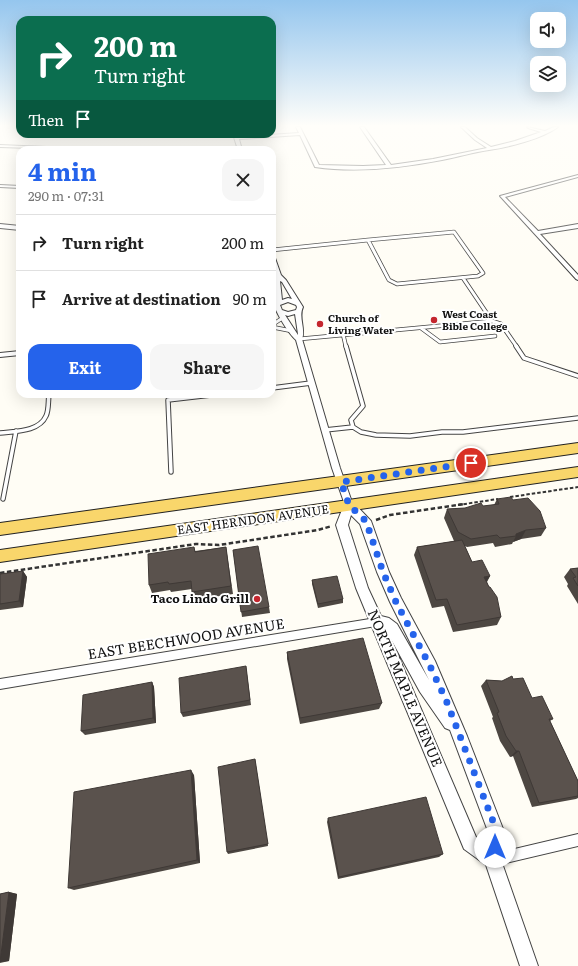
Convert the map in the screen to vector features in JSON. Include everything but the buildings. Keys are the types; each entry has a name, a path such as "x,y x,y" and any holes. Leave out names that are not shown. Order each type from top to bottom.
{"main road":[{"path":"0,529 578,448"},
{"name":"EAST HERNDON AVENUE","path":"0,556 578,472"}],"street":[{"path":"578,176 502,196 578,278"},
{"path":"0,186 16,187"},
{"path":"0,226 16,228"},
{"path":"536,233 578,226"},
{"name":"NORTH MAPLE AVENUE","path":"276,272 284,281 300,306 298,311 301,334 299,339 325,430 349,505 366,521 383,572 396,602 430,666 460,736 498,834 493,860 529,966"},
{"name":"NORTH MAPLE AVENUE","path":"278,276 277,282 279,303 277,309 294,336 299,339"},
{"path":"279,303 288,300 297,302"},
{"path":"282,315 292,314 298,311"},
{"path":"0,355 16,353"},
{"name":"NORTH MAPLE AVENUE","path":"349,505 342,525 362,588 470,843 493,860"},
{"path":"376,622 384,622 392,628 425,687 460,736"},
{"name":"EAST BEECHWOOD AVENUE","path":"0,684 376,622"},
{"path":"493,860 578,840"}],"lane":[{"path":"276,250 368,240 454,232 483,272 478,276 402,285 391,282 368,240"},
{"path":"463,278 492,320"},
{"path":"276,322 282,315"},
{"path":"299,339 492,320 501,324 524,358 578,376"},
{"path":"276,327 292,331"},
{"path":"421,328 440,342 495,336"},
{"path":"343,334 348,357 363,406 352,420 353,427"},
{"path":"276,388 312,383"},
{"path":"0,433 27,430 42,422 46,415 48,398"},
{"path":"171,472 168,400 185,398"},
{"path":"325,430 353,427 361,432 376,435 410,436 442,432 463,432 578,418"},
{"path":"3,499 16,431"}],"path":[{"path":"383,519 390,515 578,487"},
{"path":"0,573 196,544 219,545 318,530 328,527"}],"place":[{"name":"West Coast Bible College","path":"434,320"},
{"name":"Church of Living Water","path":"320,324"},
{"name":"Taco Lindo Grill","path":"257,599"}],"route":[{"path":"471,463 341,482 349,505 366,521 383,572 396,602 412,630 446,700 498,834 495,847"}]}
